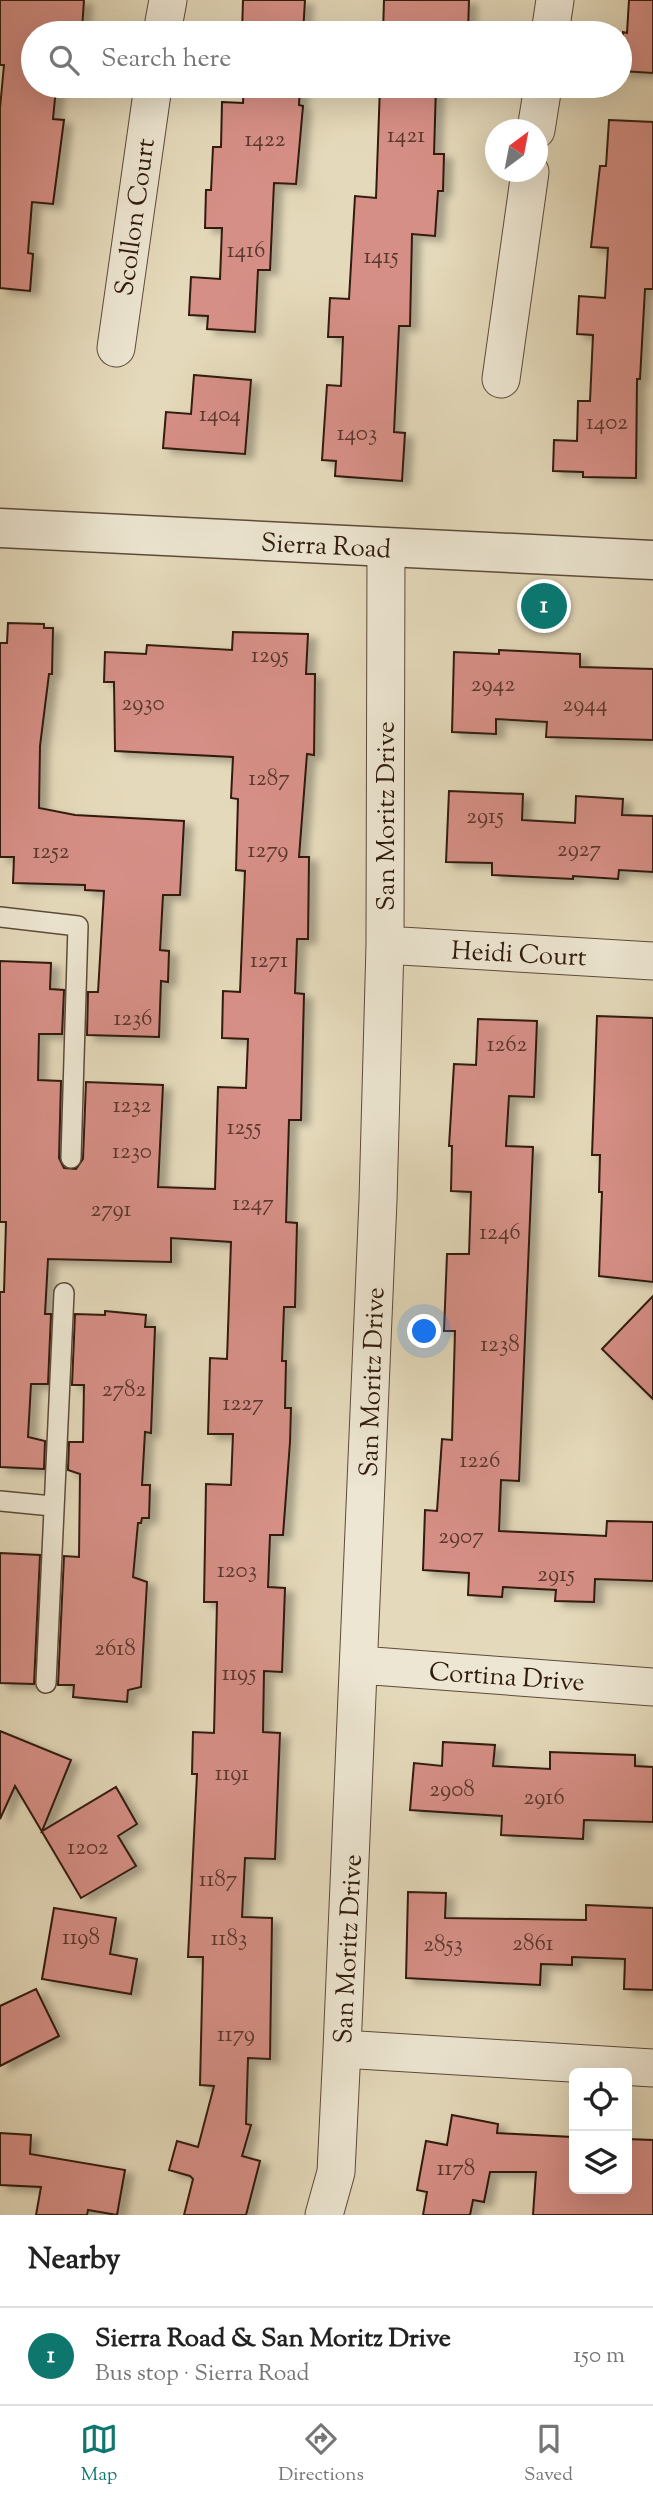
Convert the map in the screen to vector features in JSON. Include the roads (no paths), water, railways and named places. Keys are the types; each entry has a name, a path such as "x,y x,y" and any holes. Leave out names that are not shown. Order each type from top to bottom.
{"street":[{"path":"164,21 168,0"},
{"path":"552,21 555,0"},
{"name":"Scollon Court","path":"116,348 151,98"},
{"path":"538,119 540,98"},
{"path":"501,379 529,182"},
{"name":"Sierra Road","path":"0,528 653,560"},
{"name":"San Moritz Drive","path":"324,2215 336,2172 360,1665 385,945 386,548"},
{"name":"Heidi Court","path":"385,945 653,961"},
{"name":"Cortina Drive","path":"360,1665 653,1687"},
{"path":"342,2049 653,2068"}],"lane":[{"path":"0,917 78,926 71,1158"},
{"path":"46,1683 52,1506 64,1293"},
{"path":"0,1501 52,1506"}],"place":[{"name":"Sierra Road & San Moritz Drive","path":"544,606"}]}
